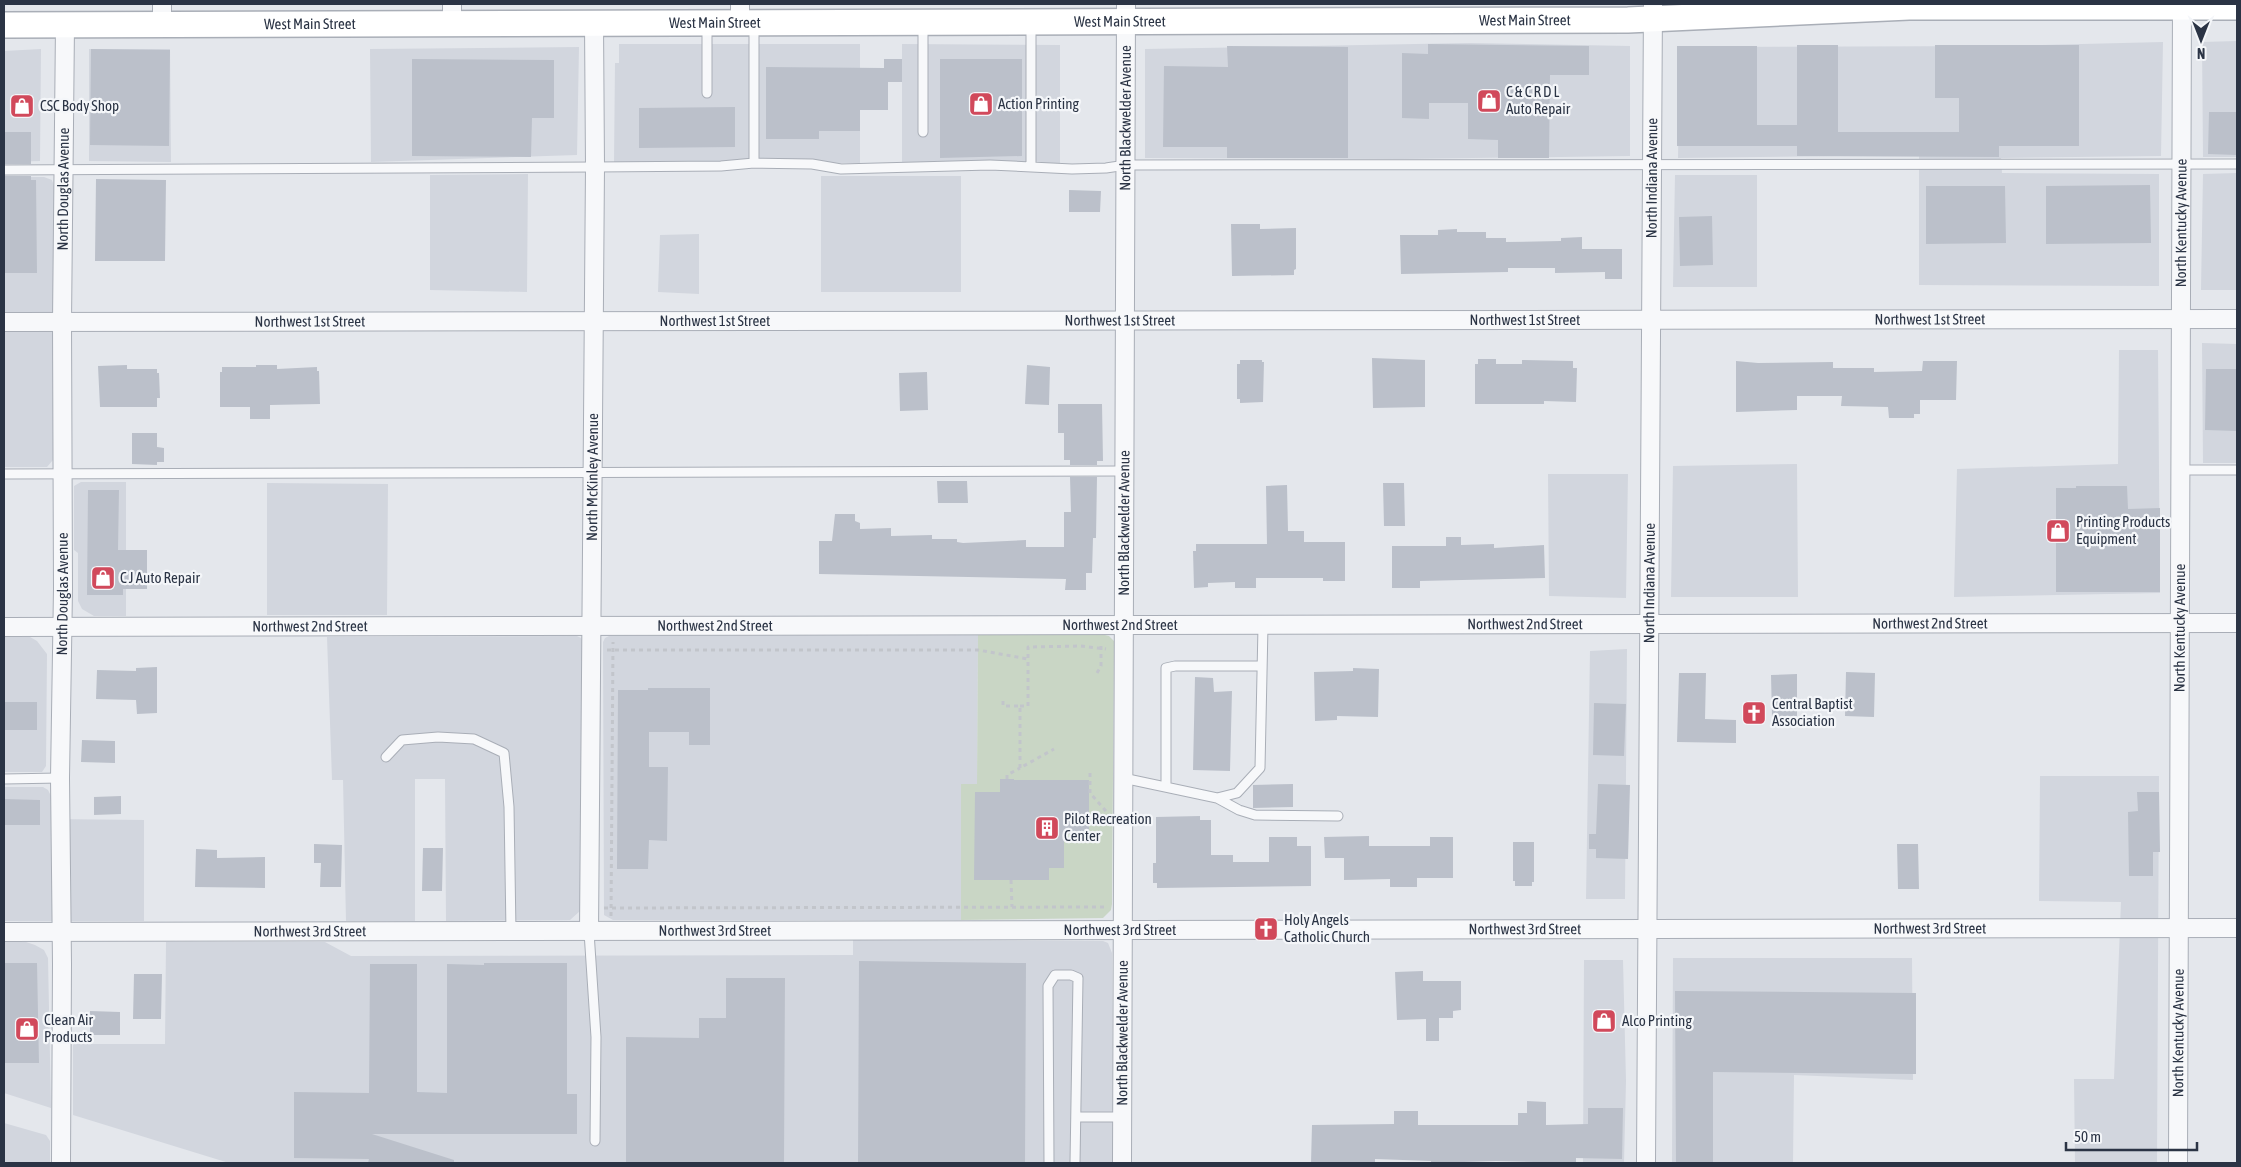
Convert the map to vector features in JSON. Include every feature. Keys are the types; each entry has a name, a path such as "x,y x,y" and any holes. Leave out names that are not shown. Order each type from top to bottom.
{"main road":[{"name":"West Main Street","path":"4,25 65,25 162,14 452,14 594,23 707,22 744,16 923,22 1031,22 1126,13 1653,12 1909,7 2237,7"}],"street":[{"name":"North Kentucky Avenue","path":"2178,1163 2182,6"},
{"name":"North Indiana Avenue","path":"1646,1163 1649,928 1653,12"},
{"name":"North Blackwelder Avenue","path":"1122,1163 1122,929 1114,907 1123,778 1125,649 1124,319 1126,13"},
{"name":"North McKinley Avenue","path":"588,932 592,650 594,23"},
{"name":"North Douglas Avenue","path":"61,1163 62,932 60,778 65,25"},
{"name":"Northwest 1st Street","path":"4,322 2237,319"},
{"name":"Northwest 2nd Street","path":"4,626 1263,626 2237,623"},
{"name":"Northwest 3rd Street","path":"4,932 2237,928"}],"lane":[{"path":"744,16 754,163"},
{"path":"707,22 707,93"},
{"path":"923,22 923,132"},
{"path":"1031,22 1031,166"},
{"path":"4,170 721,166 754,163 812,164 840,169 1031,166 1072,169 1106,168 1126,165 2237,164"},
{"path":"2181,470 2237,470"},
{"path":"4,474 1125,471"},
{"path":"1217,798 1237,793 1260,768 1263,626"},
{"path":"1166,787 1166,668 1175,666 1262,666"},
{"path":"386,757 402,740 438,737 474,739 504,753 509,807 511,932"},
{"path":"4,779 60,778"},
{"path":"1123,778 1217,798 1239,810 1255,815 1338,816"},
{"path":"588,932 596,1037 595,1141"},
{"path":"1049,1163 1048,986 1055,975 1071,974 1078,978 1075,1163"},
{"path":"1076,1117 1122,1117"}],"path":[{"path":"611,931 614,625"},
{"path":"1097,673 1101,666 1101,626"},
{"path":"1003,701 1003,706 1028,706 1028,647 1081,646 1101,649 1125,649"},
{"path":"592,650 978,650 1028,659"},
{"path":"1020,706 1020,768"},
{"path":"1007,779 1007,775 1054,750"},
{"path":"1090,772 1090,793 1106,812"},
{"path":"1011,880 1012,907"},
{"path":"1106,898 1114,907"},
{"path":"589,908 1114,907"}],"shaded area":[{"path":"2237,41 2237,157 2203,157 2202,42"},
{"path":"2163,42 2161,156 2001,158 2002,173 2159,174 2159,286 1919,285 1919,155 1678,158 1680,47 2002,46"},
{"path":"1469,43 1630,46 1630,156 1402,159 1145,158 1145,49"},
{"path":"619,44 860,44 860,163 614,162 615,63 619,63"},
{"name":"Action Printing","path":"902,44 1060,45 1060,163 902,163"},
{"path":"579,47 577,155 371,162 370,49"},
{"name":"CSC Body Shop","path":"41,49 40,161 4,162 4,51"},
{"path":"89,49 170,49 171,162 89,161"},
{"path":"2237,173 2237,290 2201,290 2203,174"},
{"path":"528,174 527,292 430,290 430,175"},
{"path":"1675,175 1757,175 1757,287 1673,287"},
{"path":"821,176 961,176 961,292 821,292"},
{"path":"4,177 44,177 52,180 54,186 53,460 47,467 4,467"},
{"path":"699,234 699,294 658,292 660,235"},
{"path":"2202,343 2237,344 2237,463 2203,463"},
{"name":"Printing Products Equipment","path":"2119,350 2158,350 2160,593 1954,597 1957,469 2118,464"},
{"path":"1797,464 1798,597 1671,597 1673,466"},
{"path":"1548,474 1628,474 1626,598 1549,596"},
{"path":"81,482 126,482 126,616 94,616 82,609 78,601 78,553 74,550 74,486"},
{"path":"267,483 388,484 387,615 267,615"},
{"path":"978,635 977,784 961,784 961,920 613,920 604,915 603,642 605,638 609,636"},
{"path":"577,636 583,642 580,911 570,920 446,921 445,779 415,779 415,921 346,921 343,780 332,780 327,637"},
{"path":"4,637 30,637 37,641 47,654 46,766 42,772 4,772"},
{"path":"1627,649 1625,899 1586,899 1590,651"},
{"path":"2040,776 2159,776 2157,1163 2075,1163 2074,1079 2114,1079 2121,902 2039,901"},
{"path":"4,787 43,787 48,790 51,796 52,819 144,820 144,921 4,921"},
{"path":"853,940 1103,941 1108,943 1112,953 1112,1163 229,1163 73,1115 73,1044 165,1044 166,942 325,942 351,956 853,955"},
{"name":"Clean Air Products","path":"4,942 26,942 35,945 44,950 48,958 51,1108 4,1093"},
{"path":"1673,958 1912,958 1913,1080 1794,1075 1793,1163 1672,1163"},
{"path":"1584,960 1623,960 1626,1081 1624,1163 1583,1163"},
{"path":"4,1123 46,1135 50,1141 50,1163 4,1163"}],"green space":[{"path":"978,635 1105,635 1114,641 1112,904 1111,910 1103,918 961,920 961,784 977,784"}],"building":[{"path":"1428,44 1589,46 1589,75 1550,75 1549,158 1498,158 1498,140 1468,139 1468,103 1429,103 1429,119 1402,118 1402,53 1428,54"},
{"path":"1797,45 1838,45 1838,132 1959,132 1959,98 1935,98 1935,45 2079,45 2079,146 1999,146 1999,157 1797,156 1797,146 1677,146 1677,46 1757,46 1757,125 1797,125"},
{"path":"1227,46 1348,47 1348,158 1227,158 1227,147 1163,147 1164,66 1228,67"},
{"path":"91,49 170,50 169,146 90,145"},
{"path":"412,59 554,60 554,118 532,118 531,157 412,156"},
{"path":"884,59 902,59 902,82 888,82 888,110 860,110 860,131 819,131 819,139 766,139 766,67 884,68"},
{"path":"940,59 1022,59 1022,156 940,158"},
{"path":"735,107 735,147 639,148 639,108"},
{"path":"2209,112 2237,112 2237,155 2208,154"},
{"path":"4,132 31,132 31,164 4,164"},
{"path":"4,176 31,176 31,180 36,180 37,273 4,273"},
{"path":"96,179 166,180 165,261 95,261"},
{"path":"2150,185 2151,243 2046,244 2046,186"},
{"path":"1926,186 2005,186 2006,243 1926,244"},
{"path":"1069,190 1101,191 1100,212 1069,212"},
{"path":"1712,216 1713,265 1680,266 1679,217"},
{"path":"1231,224 1260,224 1260,229 1296,228 1296,269 1294,270 1294,275 1232,276"},
{"path":"1457,229 1457,232 1486,232 1486,238 1506,238 1506,242 1561,241 1561,238 1582,237 1582,249 1622,249 1622,279 1605,279 1605,272 1555,273 1555,268 1508,268 1508,272 1401,274 1400,235 1438,235 1438,230"},
{"path":"1372,358 1425,360 1425,407 1373,408"},
{"path":"1478,359 1496,359 1496,364 1522,364 1522,360 1573,361 1573,368 1577,368 1576,402 1544,401 1544,404 1475,404 1475,364 1478,364"},
{"path":"1240,360 1262,360 1264,362 1263,402 1240,403 1240,399 1237,399 1237,364 1240,364"},
{"path":"1736,361 1758,363 1833,362 1833,368 1874,368 1874,372 1922,371 1923,361 1957,361 1956,400 1920,400 1920,414 1914,414 1914,418 1889,418 1888,407 1841,406 1842,396 1797,396 1797,410 1736,412"},
{"path":"127,365 127,369 157,369 157,373 159,373 160,398 157,398 157,407 100,407 98,366"},
{"path":"256,365 277,365 277,369 317,367 317,371 319,371 320,404 270,405 270,419 250,419 250,407 220,407 220,372 222,372 222,367 256,367"},
{"path":"1027,365 1050,367 1049,405 1025,404"},
{"path":"2206,369 2237,369 2237,431 2205,430"},
{"path":"927,372 928,410 900,411 899,373"},
{"path":"1058,404 1102,404 1103,461 1097,461 1097,465 1070,465 1070,460 1064,460 1064,433 1058,433"},
{"path":"132,433 157,433 157,447 164,448 164,462 157,462 157,465 132,464"},
{"path":"1070,477 1097,477 1096,538 1093,538 1092,573 1086,573 1086,590 1065,590 1066,579 819,574 819,541 832,541 835,514 855,514 855,521 860,523 860,529 891,528 891,536 932,535 932,539 957,539 957,542 963,543 1026,540 1026,547 1064,547 1064,512 1071,512"},
{"path":"937,481 967,481 968,503 938,503"},
{"path":"1383,483 1404,483 1405,526 1384,526"},
{"path":"1287,485 1288,531 1304,531 1304,542 1345,542 1345,581 1323,581 1323,578 1256,578 1256,588 1235,588 1235,582 1208,583 1208,587 1194,588 1193,551 1196,551 1196,544 1267,544 1266,486"},
{"path":"2076,486 2127,486 2128,509 2160,508 2160,592 2056,592 2056,488 2076,488"},
{"path":"88,490 119,490 118,550 147,550 147,589 123,589 123,595 87,595"},
{"path":"1446,537 1461,537 1461,545 1494,544 1494,548 1544,545 1545,578 1420,581 1420,588 1392,588 1392,546 1446,546"},
{"path":"157,667 157,713 137,714 136,700 96,699 97,670 136,671 136,668"},
{"path":"1353,668 1379,669 1378,717 1337,716 1337,720 1315,721 1314,672 1353,671"},
{"path":"1846,672 1875,673 1874,717 1845,716"},
{"path":"1679,673 1706,673 1705,719 1736,720 1736,743 1677,742"},
{"path":"1797,674 1797,716 1772,717 1771,675"},
{"path":"1195,677 1213,678 1214,692 1232,691 1230,771 1193,770"},
{"path":"648,688 710,688 710,745 689,745 689,732 649,732 649,767 668,767 667,841 649,840 648,869 617,869 618,690 648,690"},
{"path":"4,702 37,702 37,730 4,730"},
{"path":"1594,703 1626,704 1624,756 1593,755"},
{"path":"82,740 115,741 115,763 81,762"},
{"name":"Pilot Recreation Center","path":"1000,779 1089,780 1089,834 1064,834 1064,868 1049,868 1049,880 974,880 975,792 1000,792"},
{"path":"1293,784 1293,807 1253,808 1253,785"},
{"path":"1598,784 1630,785 1628,859 1596,858 1596,849 1589,849 1589,834 1596,834"},
{"path":"2137,792 2159,792 2160,852 2153,852 2153,876 2129,876 2128,812 2138,811"},
{"path":"121,796 121,814 94,815 94,797"},
{"path":"4,799 40,800 40,825 4,825"},
{"path":"1200,816 1200,820 1211,820 1211,855 1233,855 1233,862 1269,862 1269,837 1297,837 1297,846 1311,846 1311,886 1157,888 1157,883 1153,883 1153,863 1156,863 1156,817"},
{"path":"1369,836 1369,846 1430,846 1430,837 1453,837 1453,878 1417,878 1417,887 1390,887 1390,879 1344,880 1344,858 1325,858 1324,837"},
{"path":"1513,842 1534,842 1534,882 1532,882 1532,886 1515,886 1515,881 1513,881"},
{"path":"314,844 342,845 341,887 320,887 321,863 314,863"},
{"path":"1897,844 1918,844 1919,889 1898,889"},
{"path":"423,848 443,848 442,891 422,891"},
{"path":"196,849 217,850 217,858 265,857 265,888 195,887"},
{"path":"859,961 1026,963 1025,1163 858,1163"},
{"path":"4,963 37,963 39,1063 4,1063"},
{"path":"484,963 567,963 567,1094 577,1094 577,1134 372,1134 454,1160 454,1163 368,1163 369,1159 294,1158 294,1092 369,1093 370,964 417,964 417,1092 447,1093 447,964 484,965"},
{"path":"1423,971 1423,981 1461,981 1461,1010 1453,1011 1453,1018 1439,1018 1439,1041 1426,1041 1426,1019 1397,1020 1395,972"},
{"path":"134,974 162,974 161,1019 133,1019"},
{"path":"726,978 785,978 784,1163 626,1163 626,1037 699,1038 699,1018 726,1018"},
{"path":"1675,991 1916,993 1916,1074 1713,1072 1713,1162 1676,1162"},
{"path":"90,1011 120,1012 120,1035 90,1035"},
{"path":"1527,1101 1546,1102 1546,1125 1588,1124 1588,1108 1623,1108 1622,1159 1576,1158 1576,1163 1496,1161 1431,1163 1431,1161 1375,1159 1375,1163 1311,1163 1312,1125 1394,1124 1394,1111 1418,1111 1418,1125 1518,1125 1518,1113 1527,1113"}],"place":[{"name":"C & C R D L Auto Repair","path":"1489,101"},
{"name":"Action Printing","path":"981,104"},
{"name":"CSC Body Shop","path":"22,106"},
{"name":"Printing Products Equipment","path":"2058,531"},
{"name":"C J Auto Repair","path":"103,578"},
{"name":"Central Baptist Association","path":"1754,713"},
{"name":"Pilot Recreation Center","path":"1047,828"},
{"name":"Holy Angels Catholic Church","path":"1266,929"},
{"name":"Alco Printing","path":"1604,1021"},
{"name":"Clean Air Products","path":"27,1029"}]}
